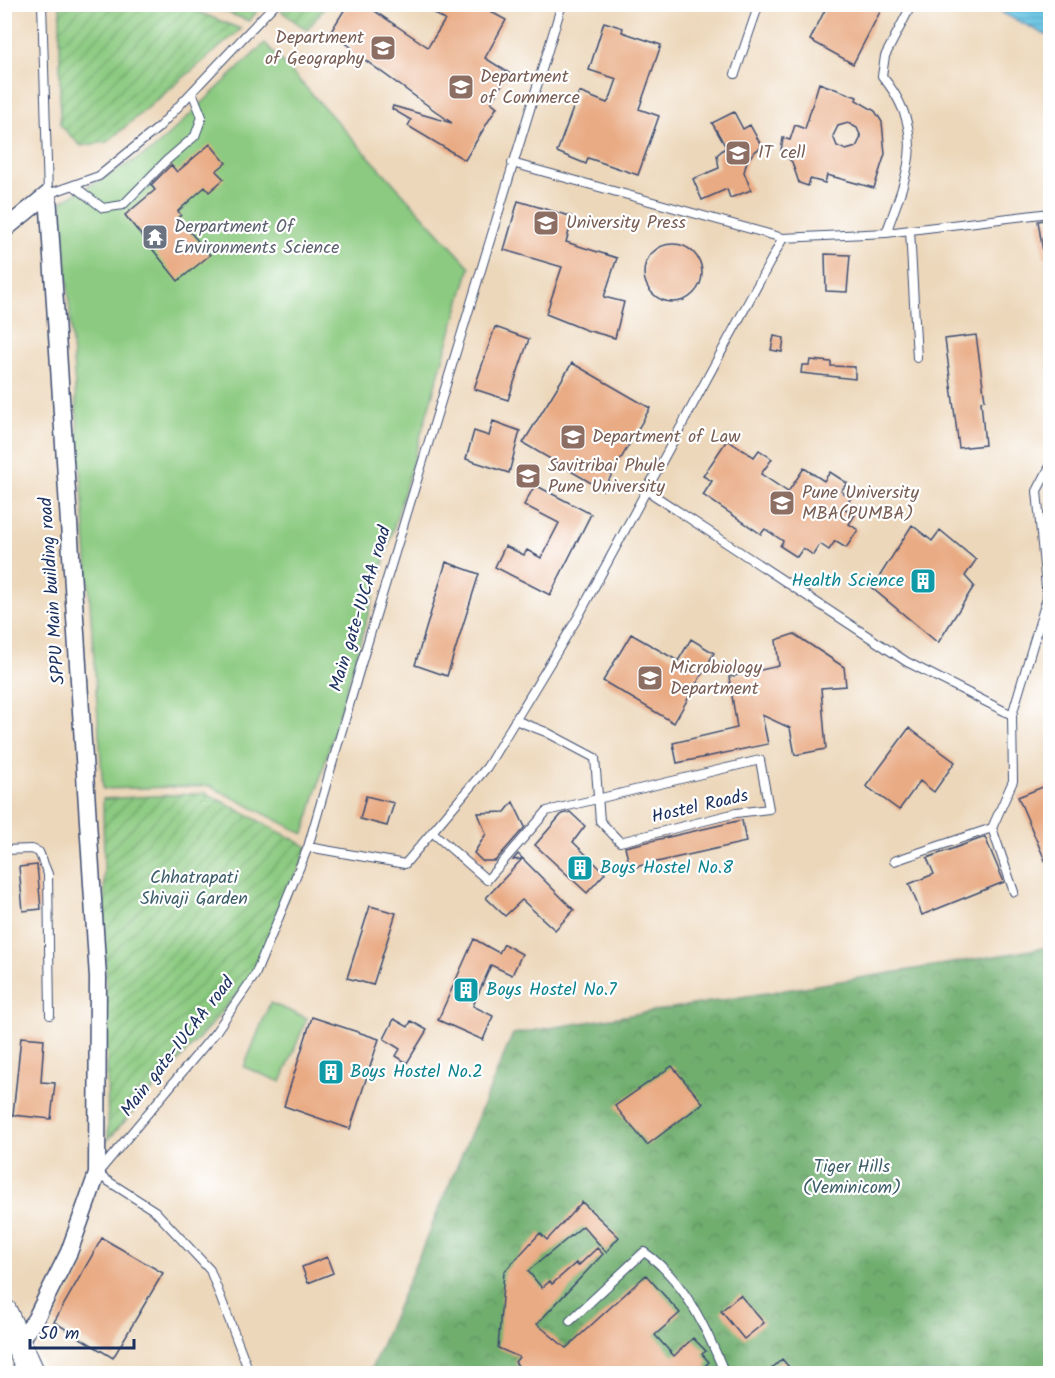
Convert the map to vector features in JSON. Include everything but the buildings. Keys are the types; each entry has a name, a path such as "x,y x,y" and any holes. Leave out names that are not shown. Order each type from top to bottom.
{"main road":[{"path":"4,1312 18,1374"},
{"path":"11,1343 32,1374"}],"street":[{"path":"4,230 48,194"},
{"name":"SPPU Main building road","path":"48,194 98,978 97,1174"},
{"path":"11,1343 35,1320 60,1271 97,1174"}],"lane":[{"name":"SPPU Main building road","path":"42,4 48,194"},
{"path":"48,194 99,176 158,128 274,4"},
{"name":"Main gate-IUCAA road","path":"97,1174 215,1033 255,975 309,847 512,163 562,4"},
{"path":"735,74 759,4"},
{"path":"886,233 911,156 909,122 896,93 882,76 885,56 912,4"},
{"path":"74,186 103,208 123,205 166,161 195,136 202,117 192,92"},
{"path":"512,163 783,238 886,233 1050,213"},
{"path":"910,230 917,358"},
{"path":"309,847 405,864 487,767 578,616 783,238"},
{"path":"1014,892 992,828 1012,781 1012,715 1049,597 1036,491 1050,466"},
{"path":"646,490 907,662 1012,715"},
{"path":"515,720 546,732 595,758 598,798"},
{"name":"Hostel Roads","path":"432,832 487,880 547,811 598,798 760,760 770,809 736,813 620,842 600,821 598,798"},
{"path":"894,861 992,828"},
{"path":"4,850 33,849 39,852 48,874 50,1015"},
{"path":"97,1174 155,1211 210,1270 250,1374"},
{"path":"570,1321 644,1252 655,1260 685,1296 710,1336 725,1374"}],"shaded area":[{"name":"Savitribai Phule Pune University","path":"4,5 1050,5 1050,947 513,1034 369,1373 46,1373 5,1281"}],"green space":[{"path":"262,4 249,21 208,5"},
{"path":"60,5 181,5 241,29 107,142 81,146 60,125"},
{"path":"286,5 327,5 307,30 281,11"},
{"path":"265,43 470,267 304,834 210,786 103,789 62,201 153,150"},
{"name":"Chhatrapati Shivaji Garden","path":"206,793 308,847 255,975 108,1140 103,799"},
{"name":"Tiger Hills (Veminicom)","path":"1050,947 1050,1373 369,1374 513,1034"},
{"path":"270,1003 307,1018 281,1082 244,1067"}],"water":[{"path":"1006,5 1050,5 1050,37 1002,13"}],"place":[{"name":"Department of Geography","path":"383,48"},
{"name":"Department of Commerce","path":"461,87"},
{"name":"IT cell","path":"738,153"},
{"name":"University Press","path":"546,223"},
{"name":"Derpartment Of Environments Science","path":"155,237"},
{"name":"Department of Law","path":"573,437"},
{"name":"Savitribai Phule Pune University","path":"528,476"},
{"name":"Pune University MBA(PUMBA)","path":"782,503"},
{"name":"Health Science","path":"923,581"},
{"name":"Microbiology Department","path":"650,678"},
{"name":"Boys Hostel No.8","path":"580,868"},
{"name":"Boys Hostel No.7","path":"466,990"},
{"name":"Boys Hostel No.2","path":"331,1072"}]}
